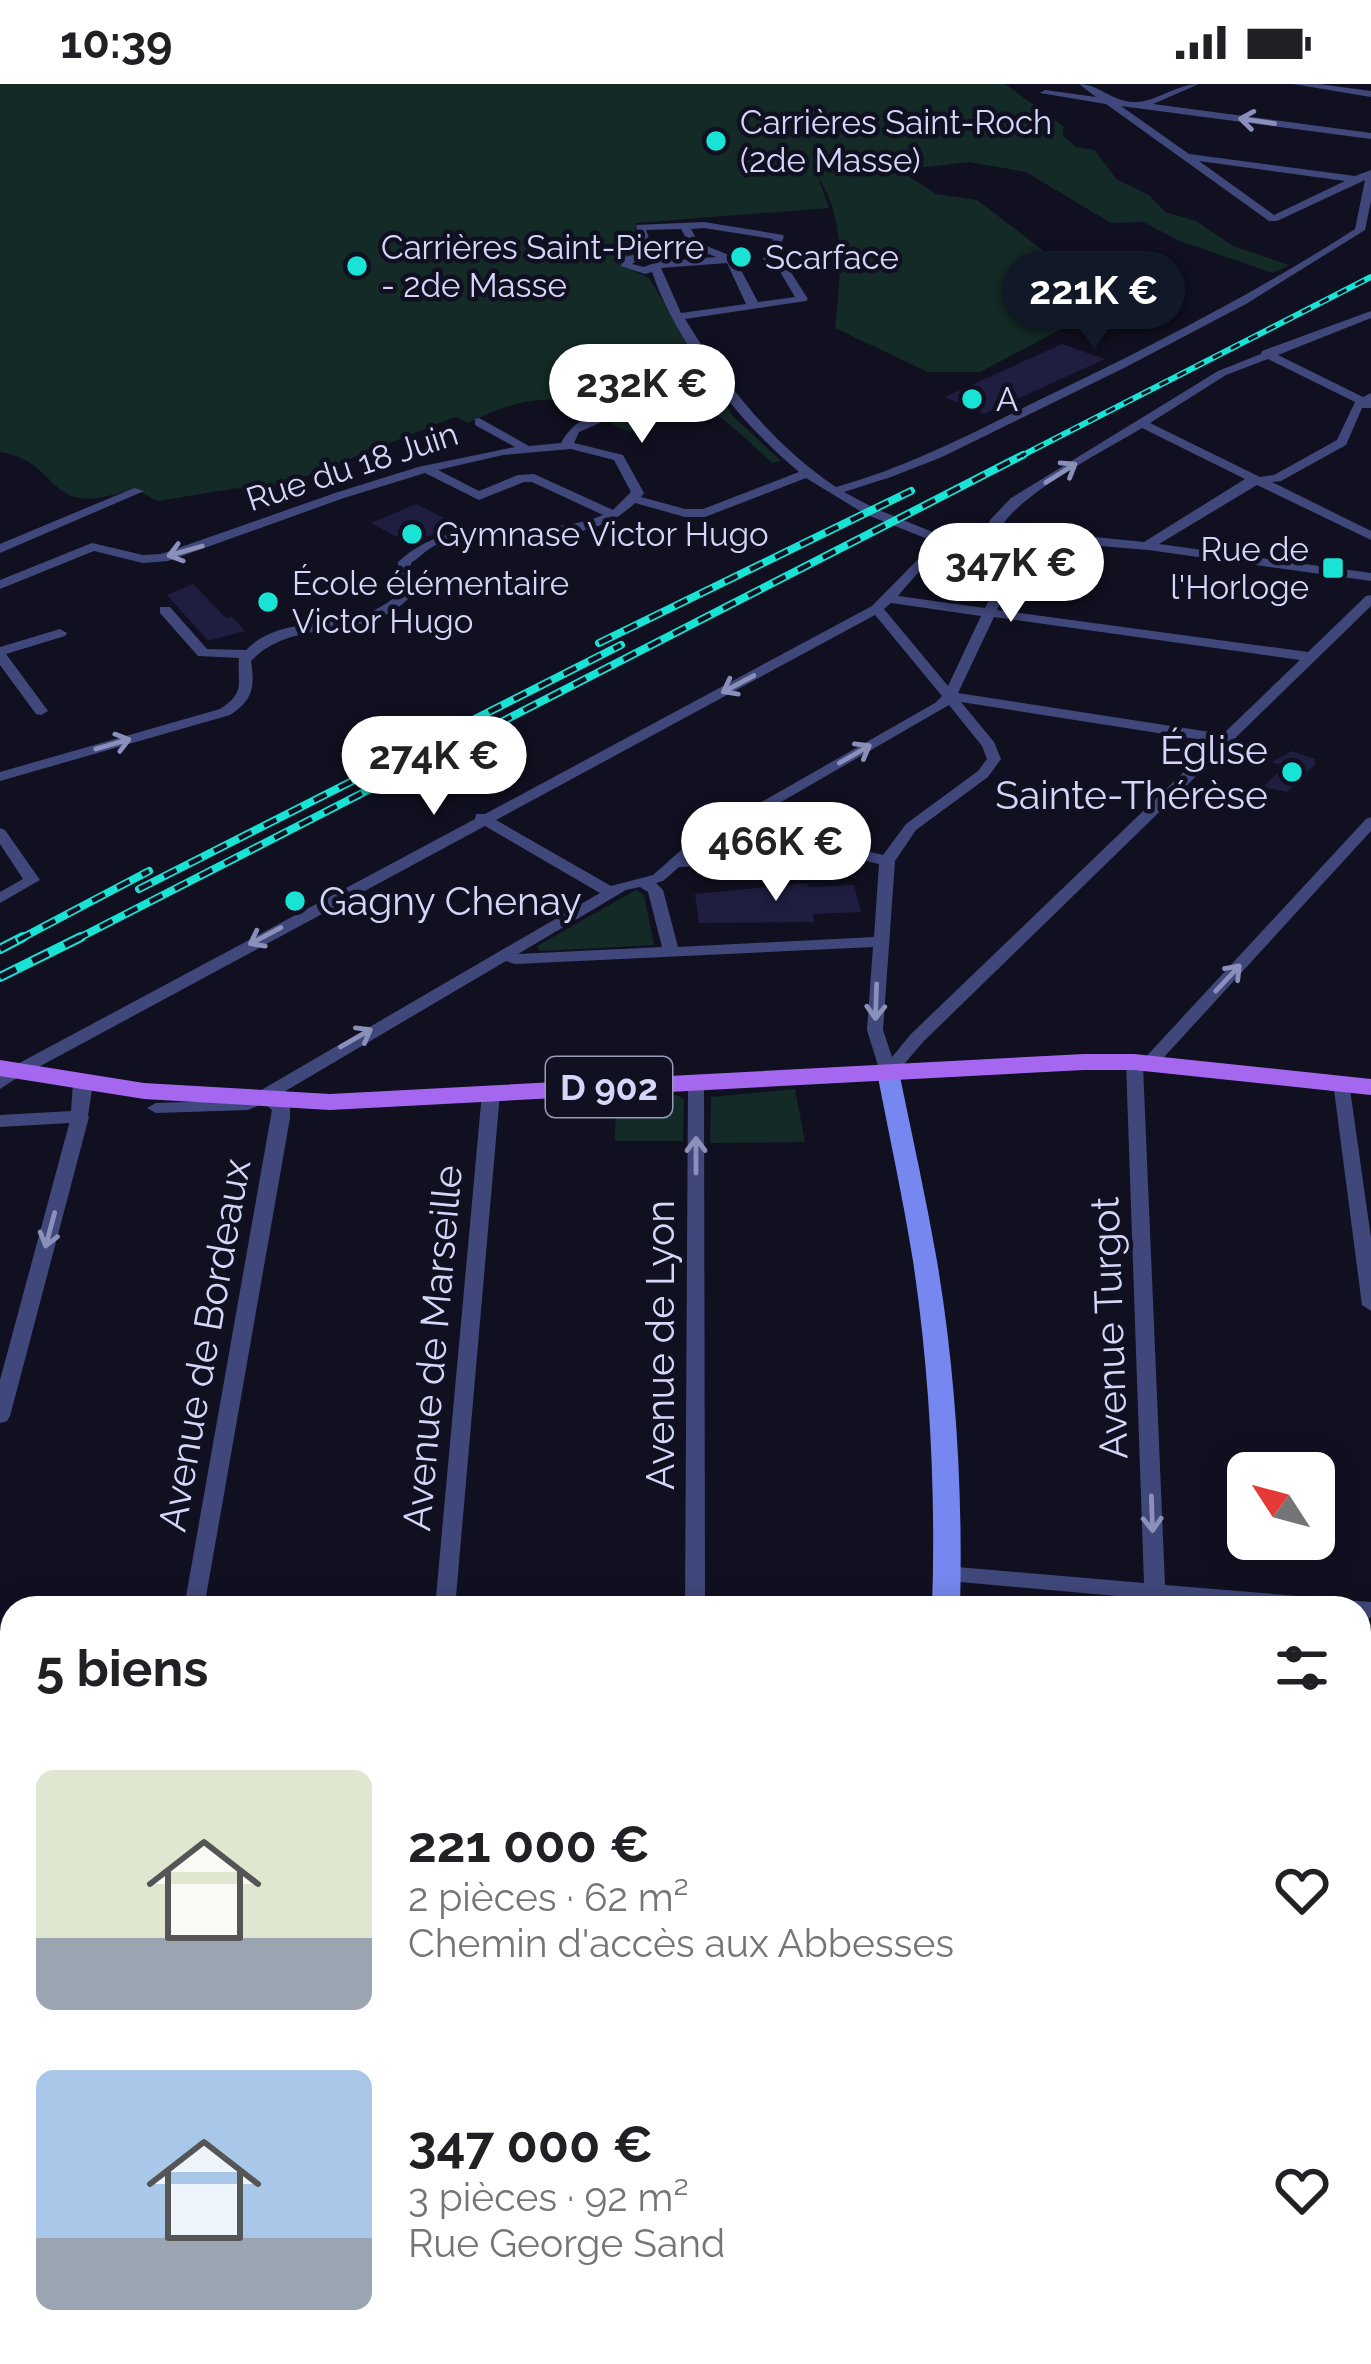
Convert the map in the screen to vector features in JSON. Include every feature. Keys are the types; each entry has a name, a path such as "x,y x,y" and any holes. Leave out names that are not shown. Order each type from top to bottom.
{"main road":[{"name":"D 902","path":"82,1100 330,1102 1141,1062 1371,1087"},
{"path":"888,1072 925,1262 938,1360 948,1548 946,1596"},
{"name":"D 902","path":"4,1076 82,1100 156,1108 269,1102"}],"street":[{"path":"1084,84 1273,218 1333,192 1364,186"},
{"path":"1124,112 1194,84"},
{"path":"1298,84 1371,94"},
{"path":"1045,92 1371,136"},
{"path":"1185,156 1364,186"},
{"path":"1333,192 1351,200 1364,186"},
{"path":"834,490 891,476 977,440 1143,356 1356,233 1365,223 1364,186"},
{"path":"684,226 695,245 730,259 750,306"},
{"path":"676,317 802,298 783,268 768,259 779,237 684,226 640,227 676,317 748,421 805,474 848,501 913,530 944,541 1026,534 1371,578"},
{"path":"656,263 730,259"},
{"path":"992,534 995,523 1015,501 1222,373 1371,314"},
{"path":"1143,548 1257,479 1276,478 1342,442 1368,402 1266,353"},
{"path":"567,444 574,430 596,420"},
{"path":"479,422 524,447"},
{"path":"1141,423 1371,536"},
{"name":"Rue du 18 Juin","path":"0,585 100,547 146,562 426,469 524,447 567,444 609,453 638,482 634,499"},
{"path":"426,469 478,496 528,477 613,515"},
{"path":"165,610 203,652 247,654 286,633 360,623 381,615 403,597 405,562 440,539 471,532 574,528 613,515 634,499 685,513 705,513 805,474"},
{"path":"0,549 138,491"},
{"path":"269,1102 505,954 611,893 645,883 680,863 693,847 950,696 1026,534"},
{"path":"4,1076 883,604 944,541"},
{"path":"888,1072 916,1038 1371,599"},
{"path":"883,604 989,613 1312,657"},
{"path":"883,604 994,759 982,774 911,827 887,860 875,1030 888,1072"},
{"path":"41,711 0,653 60,633"},
{"path":"0,777 211,716 246,696 247,654"},
{"path":"950,696 1226,739"},
{"path":"211,716 212,739"},
{"path":"484,819 611,893"},
{"path":"1141,1062 1371,822"},
{"path":"0,833 32,880 0,898"},
{"path":"680,863 862,855 887,860"},
{"path":"645,883 655,890 671,952"},
{"path":"505,954 515,959 878,942"},
{"name":"Avenue Turgot","path":"1141,1062 1155,1592"},
{"name":"Avenue de Lyon","path":"695,1596 696,1082"},
{"path":"1341,1082 1371,1305"},
{"name":"Avenue de Marseille","path":"447,1596 491,1094"},
{"path":"0,1121 42,1118 82,1100"},
{"path":"0,1416 82,1100"},
{"name":"Avenue de Bordeaux","path":"196,1596 269,1102"},
{"path":"0,1108 42,1118"},
{"path":"945,1574 1203,1596"}],"green space":[{"path":"0,84 1005,84 1063,126 1063,136 1076,147 1095,150 1116,179 1149,195 1165,212 1196,221 1233,246 1289,265 1273,273 1180,241 1143,222 1111,223 1026,172 969,162 899,170 936,194 977,200 1079,278 1084,288 1071,324 980,372 928,372 835,328 838,231 818,177 829,208 635,223 648,252 634,255 624,266 649,278 733,416 781,461 772,463 706,409 703,401 630,432 577,406 544,400 504,407 468,423 455,417 256,492 238,488 158,501 133,488 83,499 69,495 21,458 0,452"},
{"path":"636,890 644,895 654,945 540,951 537,946"},
{"path":"795,1089 805,1142 710,1143 711,1097"},
{"path":"676,1095 684,1099 683,1141 615,1141 616,1098"}],"building":[{"path":"1062,344 1105,359 984,414 945,397"},
{"name":"Gymnase Victor Hugo","path":"416,504 457,524 410,544 371,523"},
{"path":"193,584 245,631 208,641 167,595"},
{"name":"Église Sainte-Thérèse","path":"1292,751 1315,759 1315,764 1287,792 1263,787 1284,766 1272,762"},
{"path":"807,883 808,887 854,885 861,912 813,914 814,922 699,923 695,894"}],"railway":[{"path":"1017,458 1371,277"},
{"path":"77,939 1023,455"},
{"path":"599,643 911,491"},
{"path":"139,889 621,645"},
{"path":"18,940 149,871"},
{"path":"0,949 23,937"},
{"path":"77,939 81,937"},
{"path":"0,977 77,939"}],"place":[{"name":"Carrières Saint-Roch (2de Masse)","path":"716,141"},
{"name":"Scarface","path":"741,257"},
{"name":"Carrières Saint-Pierre - 2de Masse","path":"357,266"},
{"name":"A","path":"972,399"},
{"name":"Gymnase Victor Hugo","path":"412,534"},
{"name":"Rue de l'Horloge","path":"1333,568"},
{"name":"École élémentaire Victor Hugo","path":"268,602"},
{"name":"Église Sainte-Thérèse","path":"1292,772"},
{"name":"Gagny Chenay","path":"295,901"}]}
